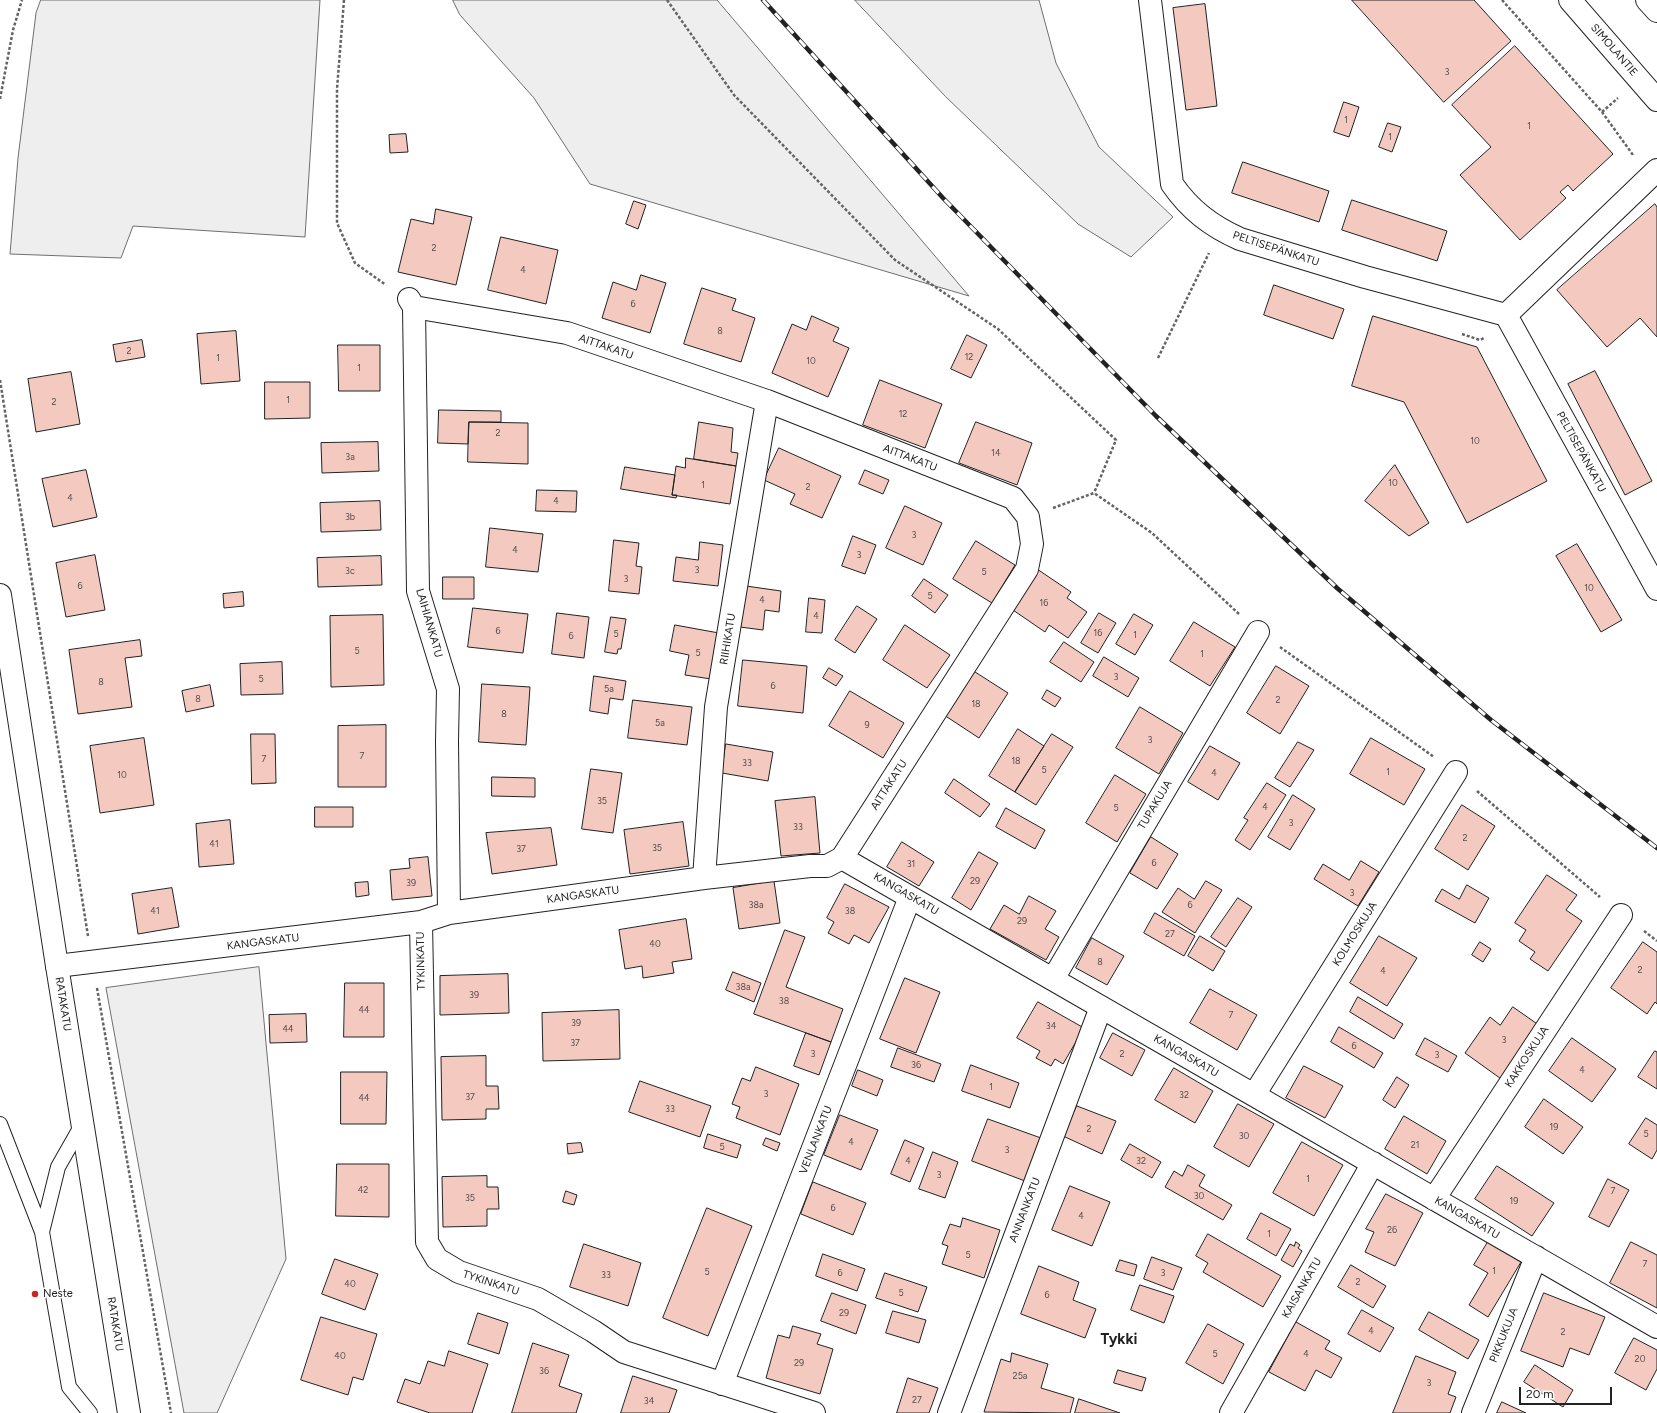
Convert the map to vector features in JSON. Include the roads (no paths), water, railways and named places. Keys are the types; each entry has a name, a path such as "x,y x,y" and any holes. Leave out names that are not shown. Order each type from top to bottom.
{"street":[{"name":"PELTISEPÄNKATU","path":"1150,0 1172,184 1191,207 1222,231 1240,239 1365,277 1506,315 1657,589"},
{"name":"SIMOLANTIE","path":"1570,0 1657,100"},
{"path":"1647,0 1657,11"},
{"path":"1506,315 1653,174"},
{"name":"AITTAKATU","path":"411,303 567,333 767,402 1013,498 1028,518 1032,544 1027,569 842,858"},
{"name":"LAIHIANKATU","path":"411,303 418,592 448,689 448,913"},
{"name":"RIIHIKATU","path":"704,878 716,707 767,402"},
{"name":"RATAKATU","path":"0,595 57,966 129,1413"},
{"name":"TUPAKUJA","path":"1053,979 1258,632"},
{"name":"KOLMOSKUJA","path":"1254,1095 1456,772"},
{"name":"KANGASKATU","path":"57,966 421,922 448,913 704,878 810,866 827,866 842,858 1657,1327"},
{"name":"VENLANKATU","path":"722,1384 910,897"},
{"name":"KAKKOSKUJA","path":"1434,1199 1621,915"},
{"name":"TYKINKATU","path":"421,922 427,1242 437,1259 459,1272 538,1298 594,1331 624,1352 814,1413"},
{"name":"ANNANKATU","path":"949,1413 1101,1007"},
{"name":"KAISANKATU","path":"1231,1413 1373,1163"},
{"name":"PIKKUKUJA","path":"1473,1413 1536,1257"}],"lane":[{"path":"42,1232 58,1167 83,1122"},
{"path":"0,1124 42,1232 69,1387 90,1413"}],"railway":[{"path":"763,0 943,198 1156,416 1337,588 1491,720 1657,848"}],"place":[{"name":"Neste","path":"35,1294"}],"district":[{"name":"Tykki","path":"1119,1340"}]}
